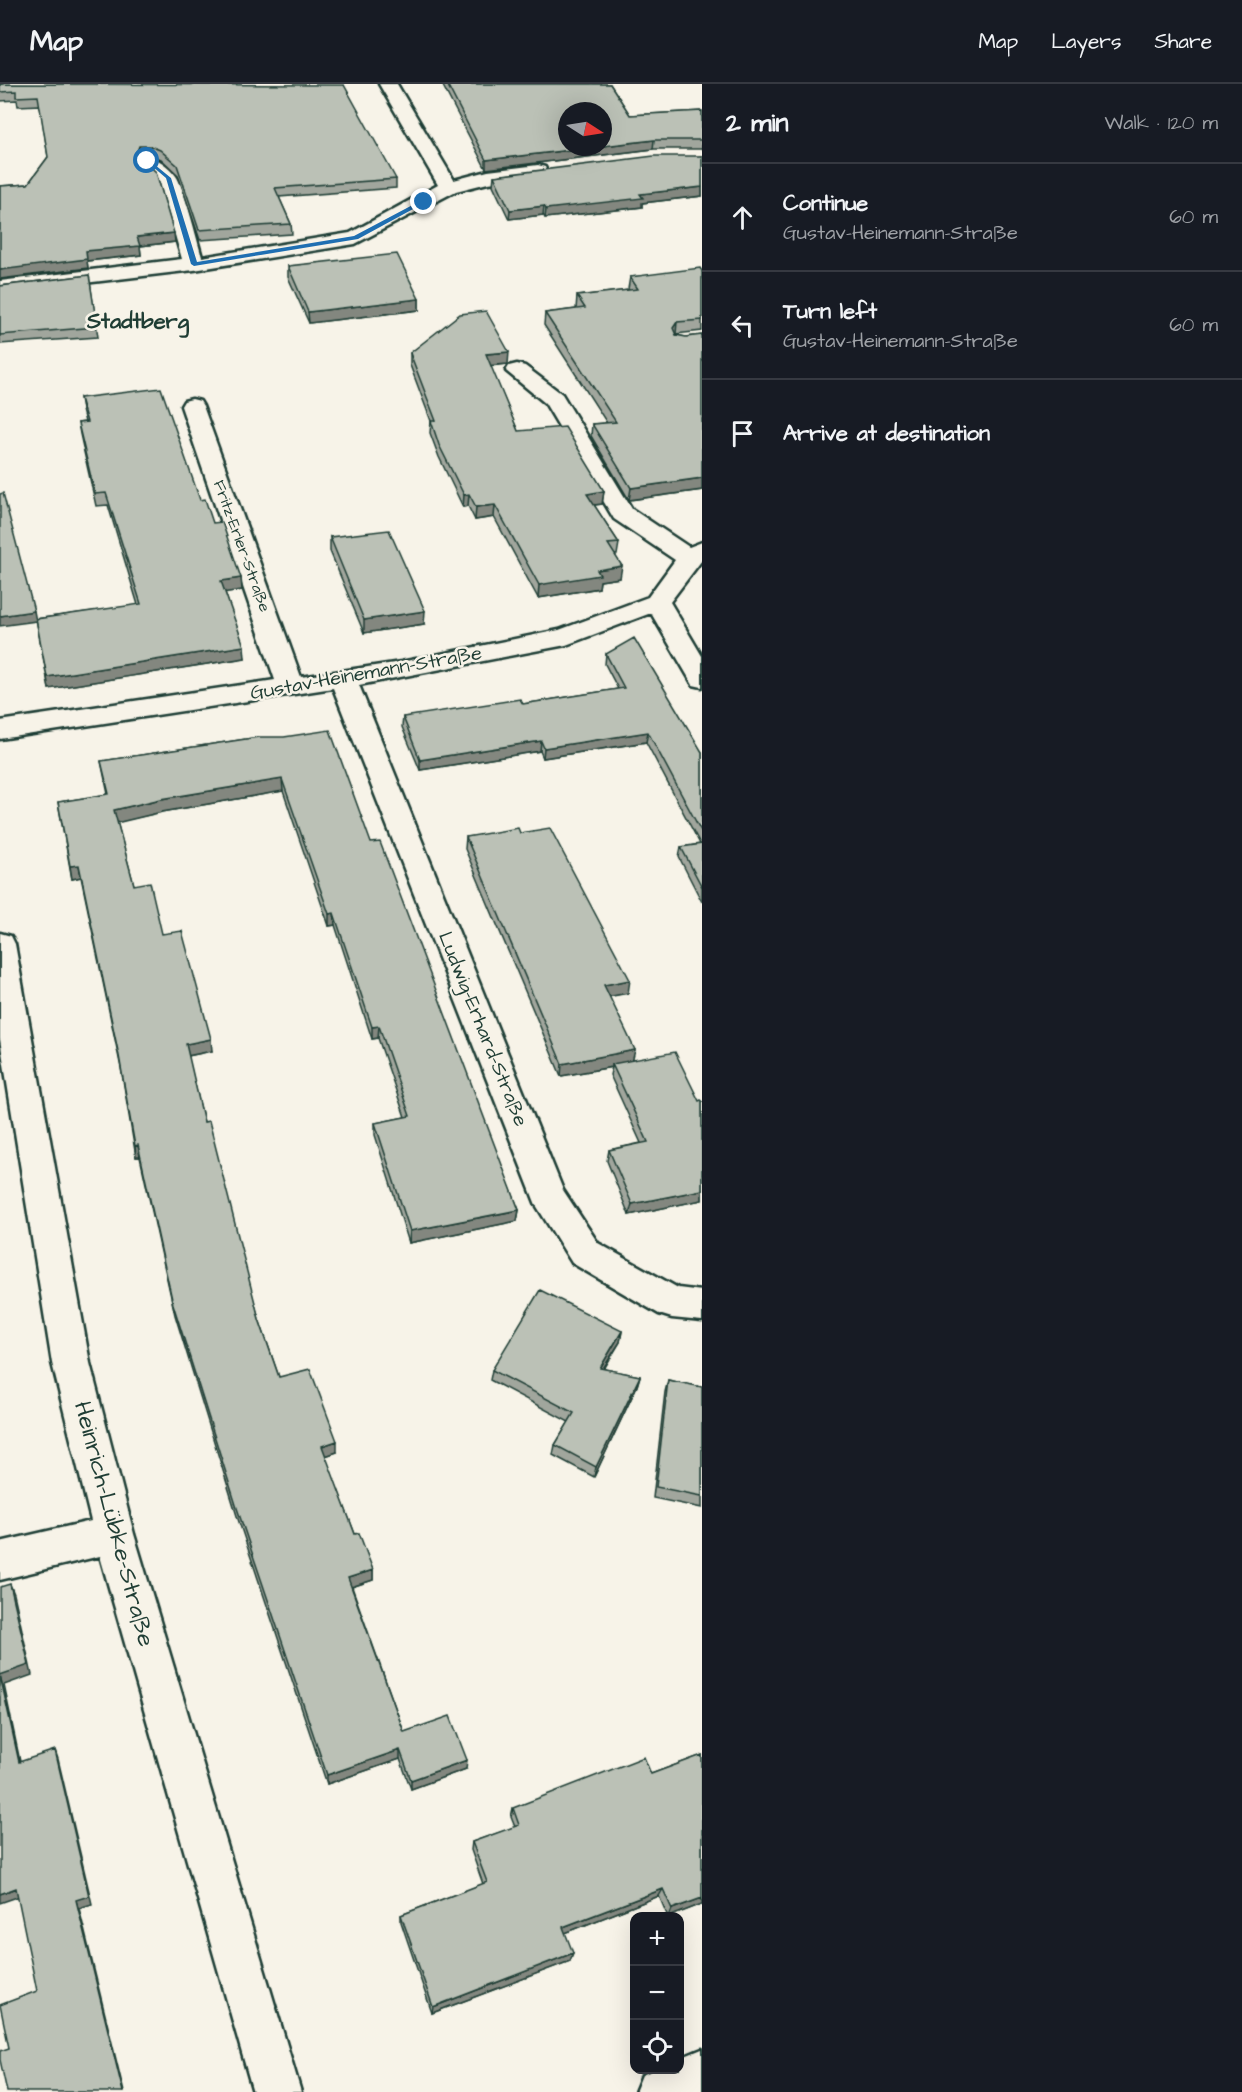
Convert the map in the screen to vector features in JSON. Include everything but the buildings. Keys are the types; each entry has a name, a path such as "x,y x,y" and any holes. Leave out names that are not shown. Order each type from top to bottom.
{"street":[{"path":"387,84 449,187"},
{"path":"147,161 168,178 194,264"},
{"path":"0,287 194,264 356,238 449,187 488,177 559,169"},
{"path":"517,371 554,399 623,514 695,553 657,602 702,679"},
{"name":"Fritz-Erler-Straße","path":"192,406 291,687"},
{"name":"Gustav-Heinemann-Straße","path":"0,730 343,679 566,636 657,602"},
{"name":"Ludwig-Erhard-Straße","path":"343,679 548,1195 585,1253 672,1303 702,1306"},
{"name":"Heinrich-Lübke-Straße","path":"0,944 71,1363 114,1534 277,2092"},
{"path":"0,1561 114,1534"},
{"path":"659,2092 702,2073"}],"district":[{"name":"Stadtberg","path":"138,321"}],"route":[{"path":"147,161 168,178 194,264 356,238 424,202"}]}
